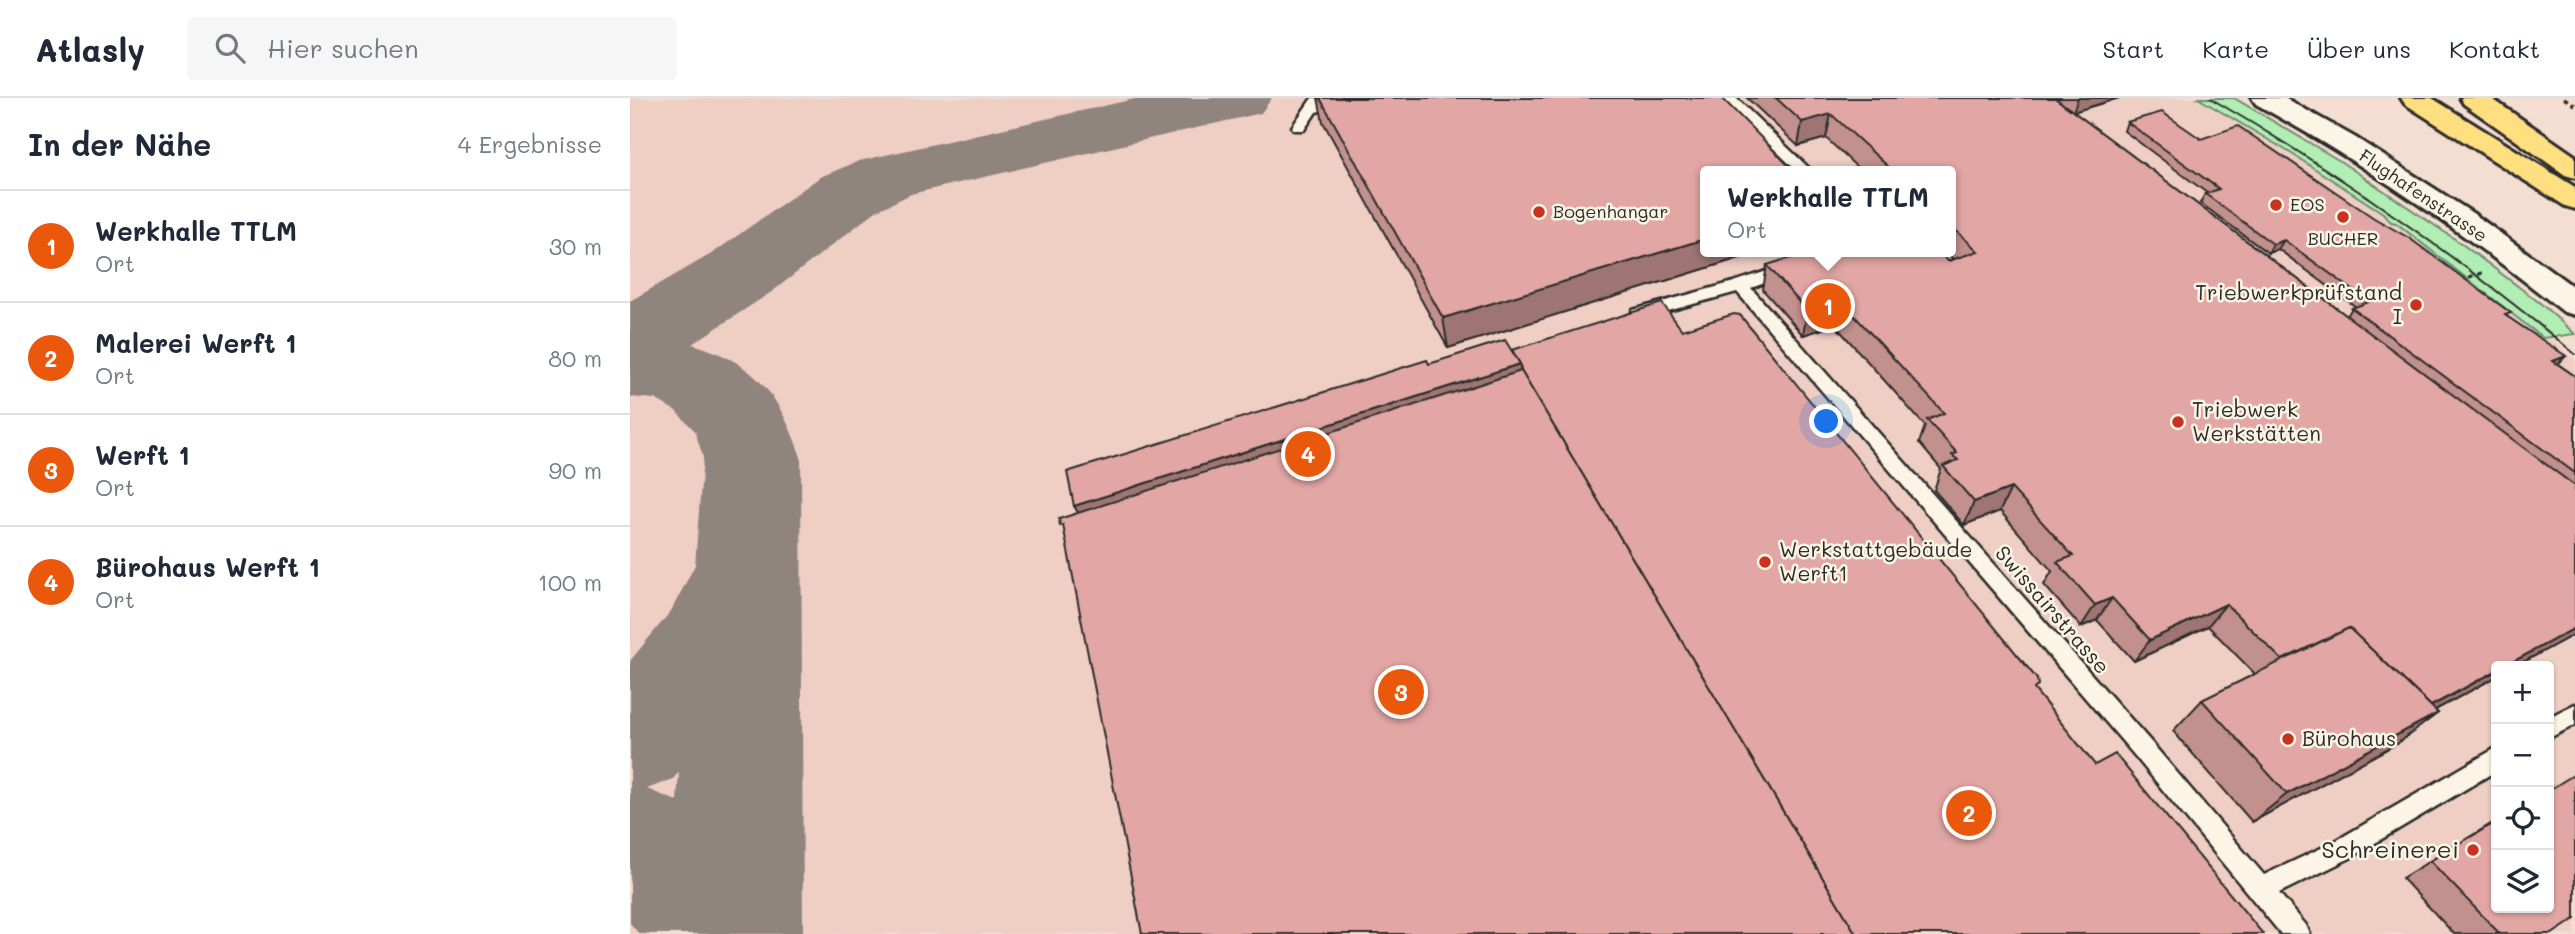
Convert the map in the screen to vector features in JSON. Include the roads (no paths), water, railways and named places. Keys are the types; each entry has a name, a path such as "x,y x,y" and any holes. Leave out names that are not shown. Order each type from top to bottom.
{"highway":[{"path":"2414,98 2575,200"},
{"path":"2473,98 2575,169"}],"main road":[{"name":"Flughafenstrasse","path":"2264,98 2382,167 2479,232 2575,304"},
{"name":"Flughafenstrasse","path":"2311,98 2425,170 2511,228 2575,276"}],"lane":[{"path":"1299,127 1316,103 1359,98"},
{"path":"1728,98 1800,166"},
{"path":"1621,319 1740,286 1824,257"},
{"name":"Swissairstrasse","path":"1740,286 2143,749 2297,934"},
{"path":"2554,725 2575,713"},
{"path":"2260,890 2340,851 2491,762"}],"tram line":[{"path":"2210,98 2305,156 2398,218 2488,284 2575,354"}],"place":[{"name":"EOS","path":"2276,205"},
{"name":"Bogenhangar","path":"1539,212"},
{"name":"BUCHER","path":"2343,217"},
{"name":"Triebwerkprüfstand I","path":"2416,305"},
{"name":"Werkhalle TTLM","path":"1828,306"},
{"name":"Triebwerk Werkstätten","path":"2178,422"},
{"name":"Bürohaus Werft 1","path":"1308,454"},
{"name":"Werkstattgebäude Werft1","path":"1765,562"},
{"name":"Werft 1","path":"1401,692"},
{"name":"Bürohaus","path":"2288,739"},
{"name":"Malerei Werft 1","path":"1969,813"},
{"name":"Schreinerei","path":"2473,850"}]}
